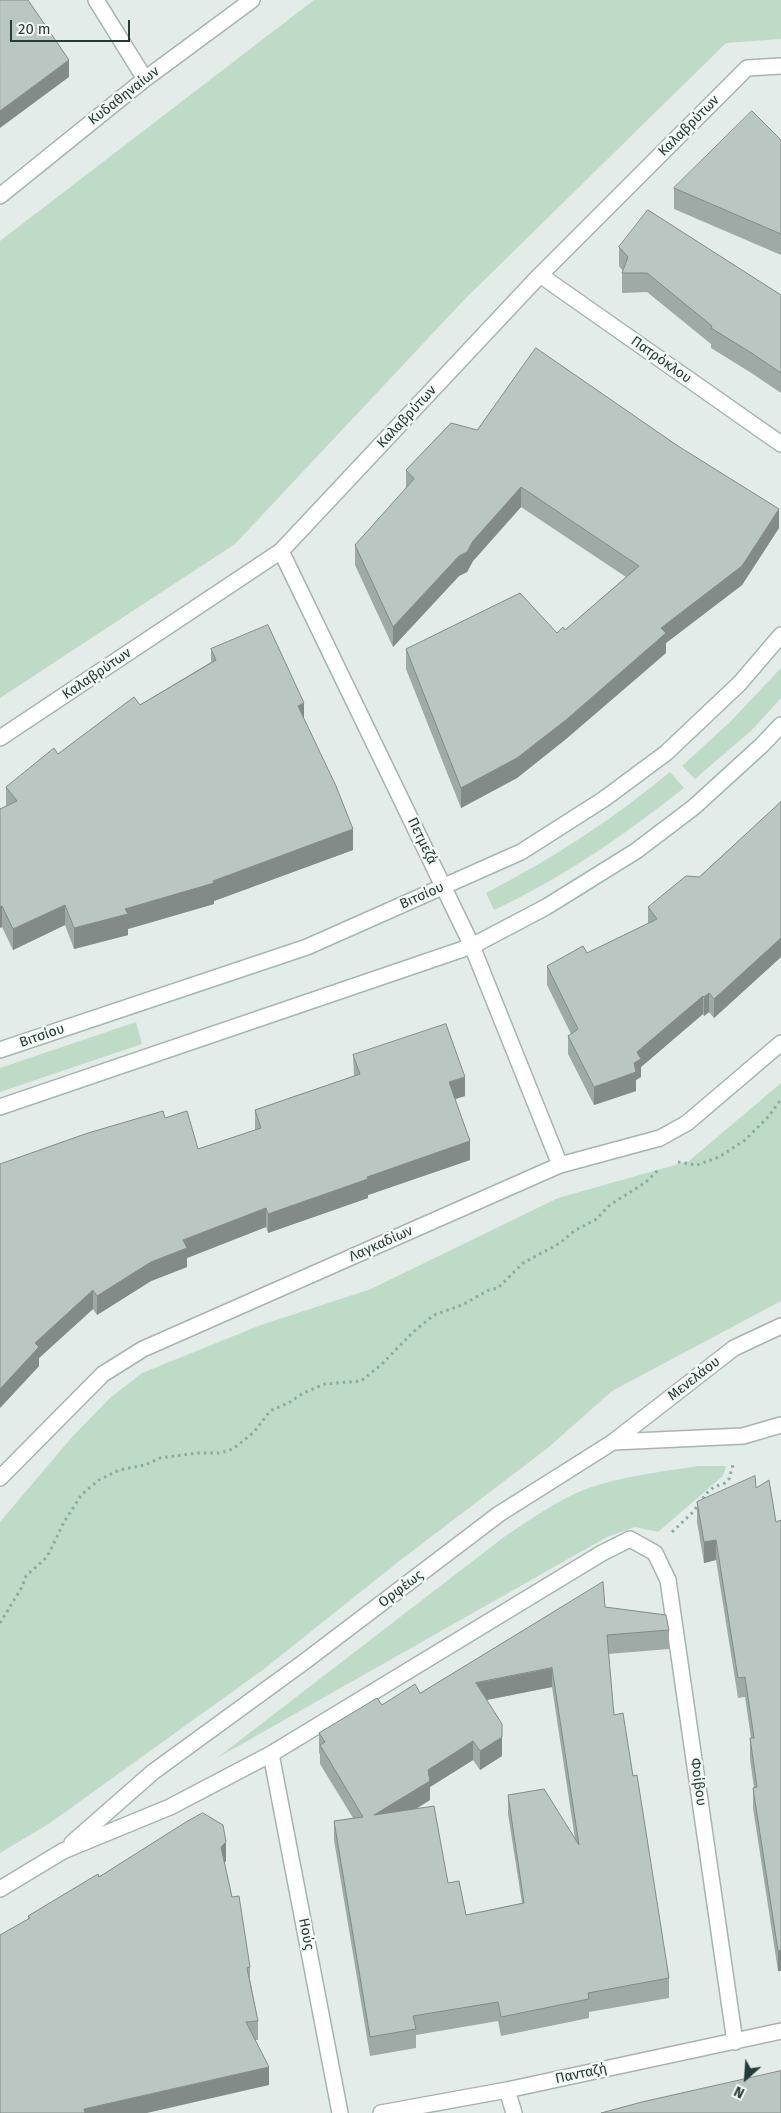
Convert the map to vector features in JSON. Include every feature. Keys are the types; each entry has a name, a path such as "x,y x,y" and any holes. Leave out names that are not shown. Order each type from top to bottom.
{"street":[{"path":"96,0 145,78"},
{"name":"Κυδαθηναίων","path":"0,196 145,78 252,0"},
{"name":"Καλαβρύτων","path":"0,738 281,551 540,275 748,68 781,66"},
{"name":"Πατρόκλου","path":"540,275 781,444"},
{"name":"Πετμεζά","path":"281,551 472,946 560,1165"},
{"name":"Βιτσίου","path":"0,1050 307,947 521,852 604,799 666,753 740,683 781,635"},
{"path":"0,1107 472,946 546,907 636,851 694,807 762,745 781,725"},
{"name":"Λαγκαδίων","path":"0,1478 103,1374 143,1349 560,1165 660,1138 687,1123 781,1043"},
{"name":"Μενελάου","path":"613,1442 734,1348 781,1326"},
{"name":"Ορφέως","path":"63,1851 153,1772 304,1662 499,1514 613,1442 743,1436 781,1425"},
{"name":"Ορφέως","path":"0,1889 63,1851 170,1807 271,1754 602,1553 630,1539 655,1553"},
{"name":"Φοίβου","path":"655,1553 668,1580 735,2042"},
{"name":"Ηούς","path":"271,1754 340,2113"},
{"name":"Πανταζή","path":"381,2113 506,2090 781,2031"},
{"path":"506,2090 514,2113"}],"path":[{"path":"671,1162 697,1165 719,1157 745,1140 769,1116 781,1100"},
{"path":"0,1623 26,1576 47,1557 59,1530 82,1494 99,1480 118,1470 145,1465 160,1458 197,1453 220,1454 233,1449 254,1432 270,1411 290,1402 303,1393 326,1384 361,1381 382,1364 412,1332 434,1315 462,1305 490,1290 498,1288 523,1263 560,1243 574,1231 595,1220 610,1205 646,1182 663,1167"},
{"path":"655,1553 667,1536 693,1512 707,1493 729,1479 743,1436"}],"green space":[{"path":"314,0 781,0 781,39 726,43 464,300 235,544 0,698 0,241"},
{"path":"781,668 781,698 752,730 695,779 682,766 730,722"},
{"path":"670,772 684,788 592,855 494,910 486,893 581,838"},
{"path":"136,1022 142,1044 0,1092 0,1068"},
{"path":"781,1083 781,1301 612,1391 549,1447 398,1562 264,1669 50,1823 0,1853 0,1522 72,1437 110,1398 142,1373 261,1325 371,1289 558,1198 689,1161"},
{"path":"698,1466 726,1466 723,1476 658,1532 635,1527 607,1537 217,1758 504,1537 544,1511 586,1489 613,1481"}],"building":[{"path":"0,0 28,0 69,60 0,111"},
{"path":"752,111 781,140 781,234 674,188"},
{"path":"648,210 781,295 781,373 711,328 712,326 647,273 622,273 628,257 619,247"},
{"path":"536,348 678,446 779,509 742,566 661,628 666,633 566,720 517,758 461,788 406,649 520,593 557,633 563,627 565,630 639,566 521,487 473,541 467,552 459,556 393,627 355,545 414,479 406,470 451,423 477,430"},
{"path":"268,625 304,703 298,706 336,786 353,829 213,881 214,883 125,909 128,914 74,928 65,905 13,929 2,906 0,907 0,809 17,801 6,787 54,748 58,754 134,697 140,705 216,660 211,649"},
{"path":"781,802 781,938 714,999 709,993 703,996 637,1052 641,1059 634,1063 636,1072 594,1087 568,1036 578,1029 547,966 583,946 587,953 657,919 648,907 686,876 699,877"},
{"path":"446,1024 465,1077 449,1082 470,1141 268,1214 266,1208 183,1240 187,1248 151,1262 97,1296 93,1290 35,1343 39,1347 0,1389 0,1164 88,1133 163,1111 165,1118 187,1111 198,1149 261,1128 255,1110 360,1074 353,1055"},
{"path":"755,1476 756,1488 769,1480 776,1522 781,1520 781,1950 778,1951 753,1788 757,1787 750,1738 754,1738 745,1677 738,1678 716,1540 704,1542 697,1502"},
{"path":"603,1582 605,1607 666,1615 669,1630 607,1635 614,1715 623,1713 633,1776 637,1775 669,1978 588,1993 589,1999 501,2017 498,2002 413,2016 416,2029 370,2037 334,1821 363,1817 320,1745 325,1742 319,1733 377,1698 382,1705 415,1684 420,1693","holes":["552,1668 579,1845 544,1789 508,1795 524,1903 466,1915 459,1881 448,1883 434,1806 374,1815 430,1781 428,1770 473,1741 480,1751 502,1737 502,1724 476,1683"]},
{"path":"203,1813 223,1825 226,1842 221,1847 232,1897 239,1896 250,1967 247,1968 258,2021 246,2022 269,2067 84,2109 85,2113 0,2113 0,1935 30,1918 28,1916 98,1874 99,1877"},
{"path":"781,2071 781,2113 601,2113 642,2102"}]}
